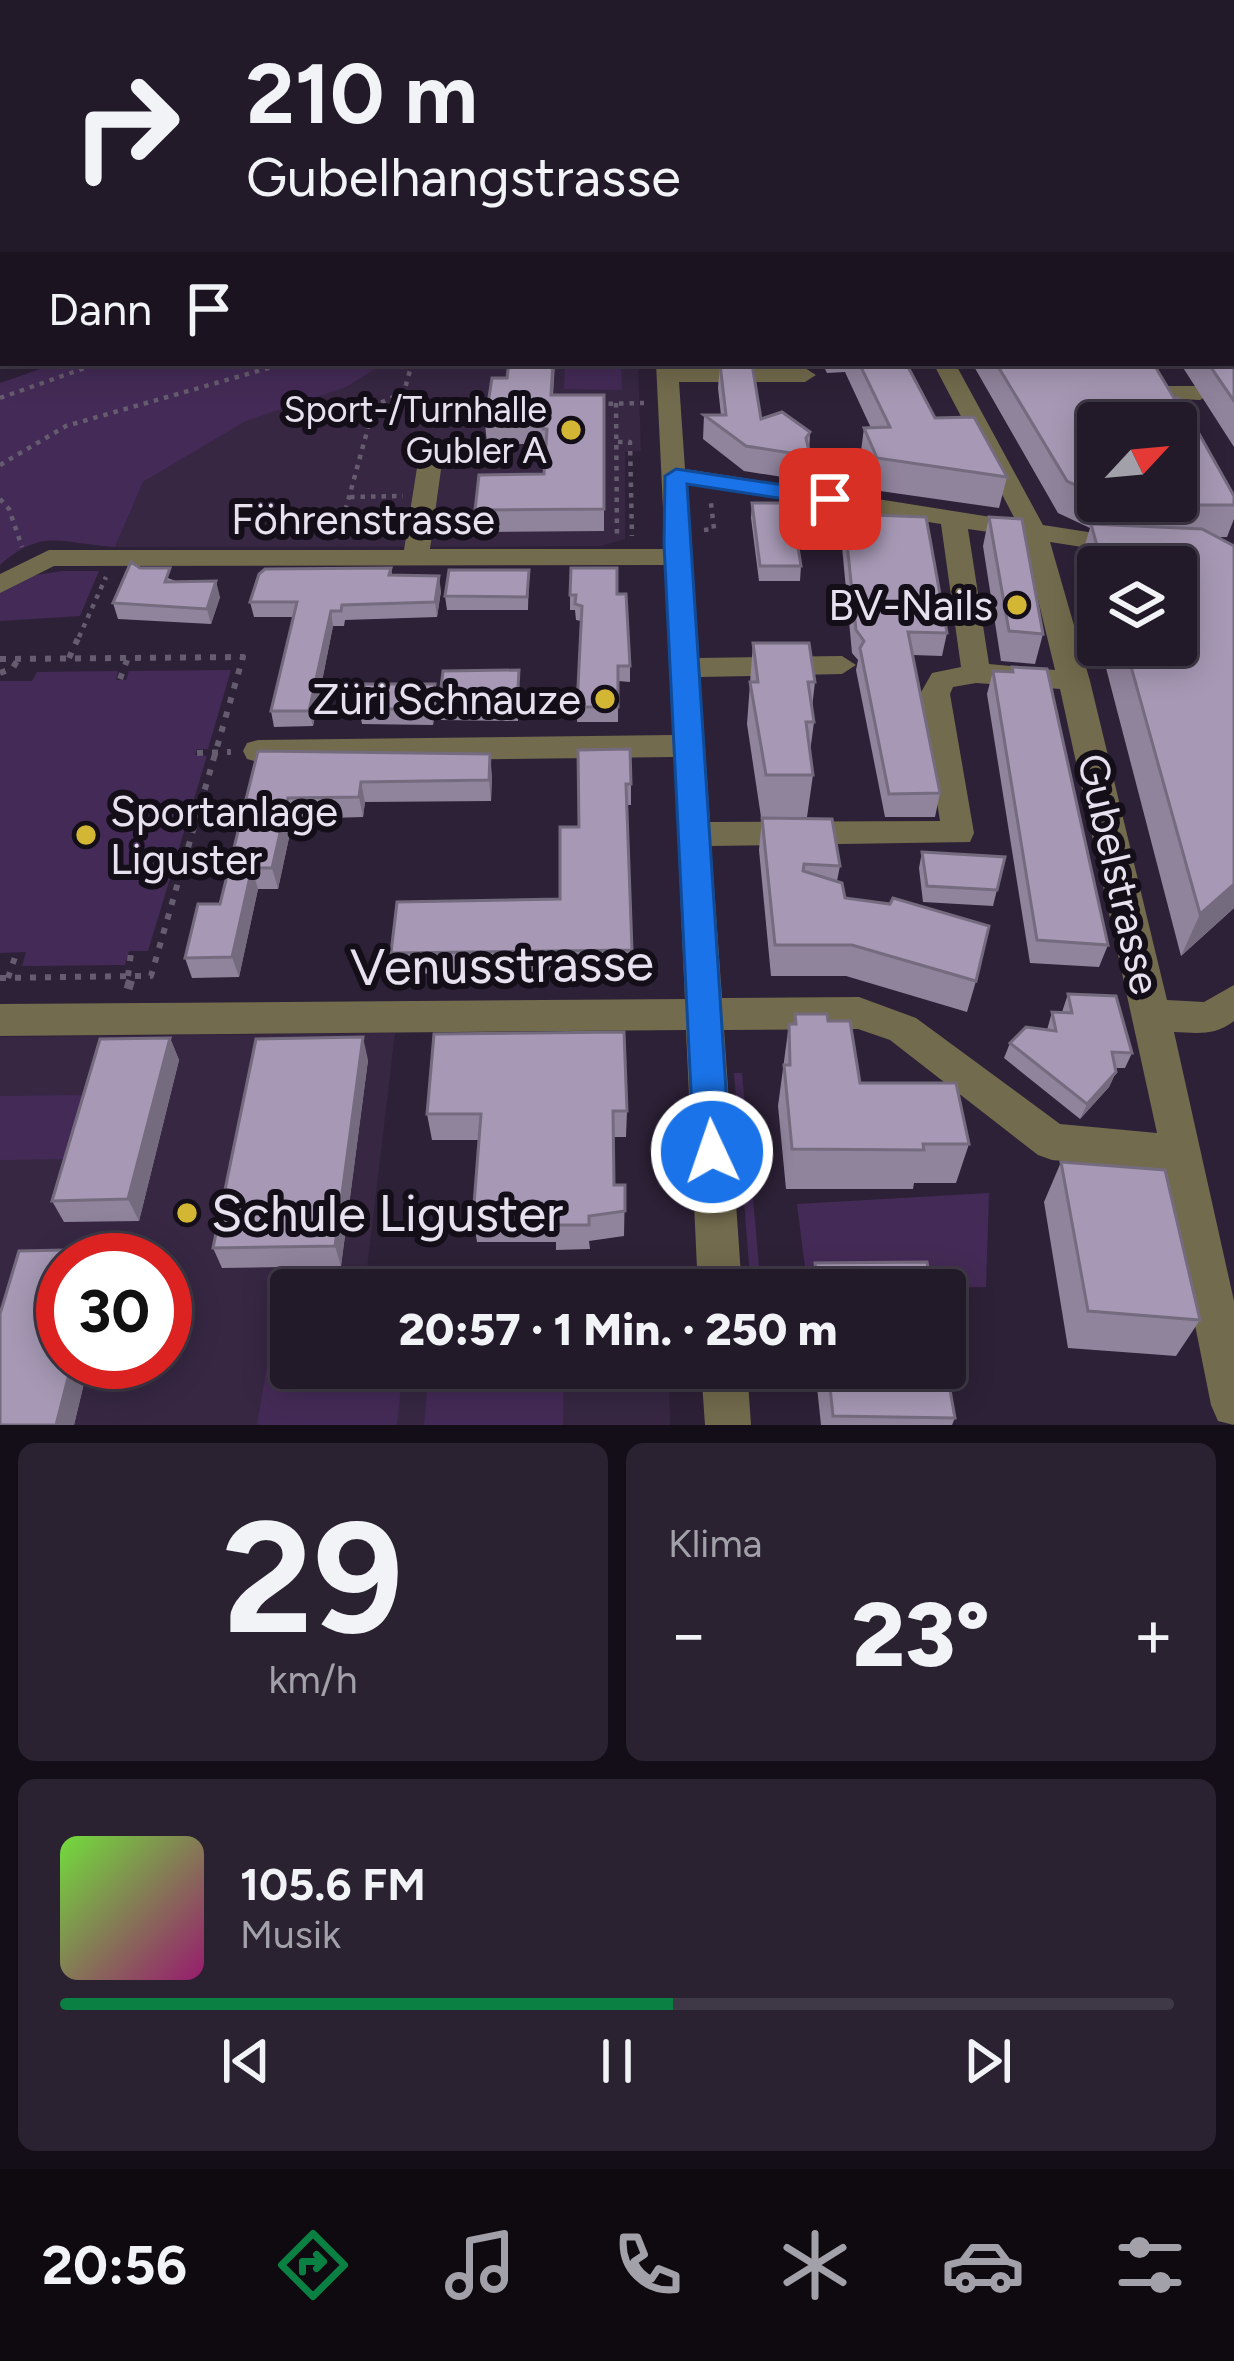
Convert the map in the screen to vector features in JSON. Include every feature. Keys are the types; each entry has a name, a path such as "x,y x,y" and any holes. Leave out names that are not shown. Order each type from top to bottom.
{"street":[{"name":"Gubelstrasse","path":"946,366 1032,530 1075,681 1234,1405"},
{"path":"719,1269 667,369 805,375"},
{"path":"1171,402 1161,384 1200,393"},
{"path":"416,557 430,455"},
{"path":"820,462 830,499"},
{"path":"676,476 1130,546"},
{"path":"953,516 976,673"},
{"path":"0,585 40,555"},
{"name":"Föhrenstrasse","path":"40,555 677,557"},
{"path":"685,668 842,665"},
{"path":"693,834 958,833 935,694 942,680 976,673 1075,681"},
{"path":"243,752 688,746"},
{"path":"1152,1015 1211,1018 1234,1000"},
{"name":"Venusstrasse","path":"0,1021 859,1013 903,1029 1052,1142 1179,1153"},
{"path":"725,1389 728,1425"}],"path":[{"path":"0,398 91,366"},
{"path":"0,465 42,437 80,421 235,382 278,366"},
{"path":"340,530 374,406 404,392 411,366"},
{"path":"581,404 644,403"},
{"path":"616,404 617,532"},
{"path":"616,442 629,442 632,455 636,484 632,540"},
{"path":"632,455 645,455"},
{"path":"349,497 425,495"},
{"path":"0,499 9,509 18,545 40,555"},
{"path":"704,530 714,529 711,506"},
{"path":"69,658 110,568"},
{"path":"1,667 18,659 243,657 152,976 4,978 16,954"},
{"path":"120,679 127,658"},
{"path":"197,753 243,752"},
{"path":"118,1019 130,976 130,952"}],"shaded area":[{"path":"48,366 379,366 346,387 246,421 143,482 115,547 41,542 0,565 0,383"},
{"path":"376,366 638,366 641,451 625,452 625,539 601,546 115,547 143,482 246,421"},
{"path":"565,366 621,366 622,390 564,389"},
{"path":"99,571 80,616 0,621 0,591 30,576"},
{"name":"Sportanlage Liguster","path":"231,670 208,749 197,749 195,755 207,756 148,951 129,951 125,965 22,966 26,952 0,953 0,681 32,681 37,672 118,671 116,680 126,680 129,671"},
{"name":"Schule Liguster","path":"395,1033 367,1269 270,1269 270,1389 669,1389 670,1425 0,1425 0,1037"},
{"path":"734,1073 742,1073 759,1269 749,1269"},
{"path":"94,1095 75,1159 0,1160 0,1096"},
{"path":"989,1193 986,1287 966,1287 966,1269 805,1269 797,1204"},
{"path":"268,1362 270,1389 401,1389 397,1425 257,1425"},
{"path":"427,1389 564,1389 563,1425 424,1425"}],"building":[{"path":"509,366 553,366 551,395 604,395 604,509 475,510 479,475 544,474 547,429 543,423 485,423 492,378 507,378"},
{"path":"720,366 752,366 761,419 782,412 810,432 806,438 810,456 746,446 704,415 726,415"},
{"path":"860,366 908,366 935,418 974,417 1007,477 877,458 864,428 890,427"},
{"path":"998,366 1155,366 1174,398 1179,398 1181,402 1077,402 1077,486 1067,481"},
{"path":"1210,366 1234,366 1234,401"},
{"path":"1197,430 1234,496 1234,505 1197,505"},
{"path":"752,503 791,503 801,566 760,566"},
{"path":"844,514 926,517 947,633 908,632 940,793 889,794 860,648 864,641 856,630"},
{"path":"989,517 1022,519 1043,634 1009,631"},
{"path":"1091,524 1202,529 1234,546 1234,884 1200,914 1131,666 1197,666 1197,546 1097,546"},
{"path":"131,562 140,568 170,568 165,582 216,581 207,609 113,603"},
{"path":"391,568 389,575 439,576 435,602 342,605 341,611 331,611 309,711 271,711 297,602 250,602 259,574 265,569"},
{"path":"571,568 617,568 617,594 626,594 630,666 618,666 618,707 577,707 582,606 575,604 576,595 570,595"},
{"path":"449,570 529,570 527,597 445,596"},
{"path":"753,643 809,643 814,722 806,722 813,775 766,775 750,682 758,682"},
{"path":"1012,667 1047,669 1108,945 1037,940 993,671 1013,672"},
{"path":"519,670 517,706 439,704 443,671"},
{"path":"365,684 435,684 431,709 359,709"},
{"path":"630,749 631,784 626,784 632,950 391,953 397,902 560,899 560,827 579,827 578,750"},
{"path":"258,751 490,754 489,780 361,782 359,797 288,798 272,868 252,868 232,957 185,958 198,904 220,904"},
{"path":"762,818 832,819 840,866 804,864 803,871 842,883 845,898 890,904 893,898 989,926 976,981 852,945 775,945"},
{"path":"922,852 1005,857 997,890 927,886"},
{"path":"1068,994 1116,996 1132,1053 1112,1052 1116,1072 1087,1104 1010,1043 1026,1027 1056,1031 1052,1012 1072,1013"},
{"path":"795,1014 827,1014 828,1021 850,1021 860,1083 956,1083 969,1144 923,1144 924,1150 792,1149 784,1065 790,1065 789,1024 796,1024"},
{"path":"624,1032 627,1111 613,1111 614,1185 625,1185 625,1211 589,1216 589,1225 555,1225 555,1217 473,1217 481,1114 427,1114 434,1034"},
{"path":"363,1037 335,1246 213,1248 256,1039"},
{"path":"170,1038 128,1199 52,1201 100,1039"},
{"path":"1061,1162 1165,1170 1200,1320 1088,1311"},
{"path":"19,1251 36,1251 36,1389 65,1389 56,1425 0,1425 0,1314"},
{"path":"927,1262 928,1269 816,1269 815,1263"},
{"path":"830,1389 950,1389 955,1418 833,1416"}],"place":[{"name":"Sport-/Turnhalle Gubler A","path":"571,430"},
{"name":"BV-Nails","path":"1017,605"},
{"name":"Züri Schnauze","path":"605,699"},
{"name":"Sportanlage Liguster","path":"86,835"},
{"name":"Schule Liguster","path":"187,1213"}],"route":[{"path":"712,1152 676,544 676,476 830,499"}]}
